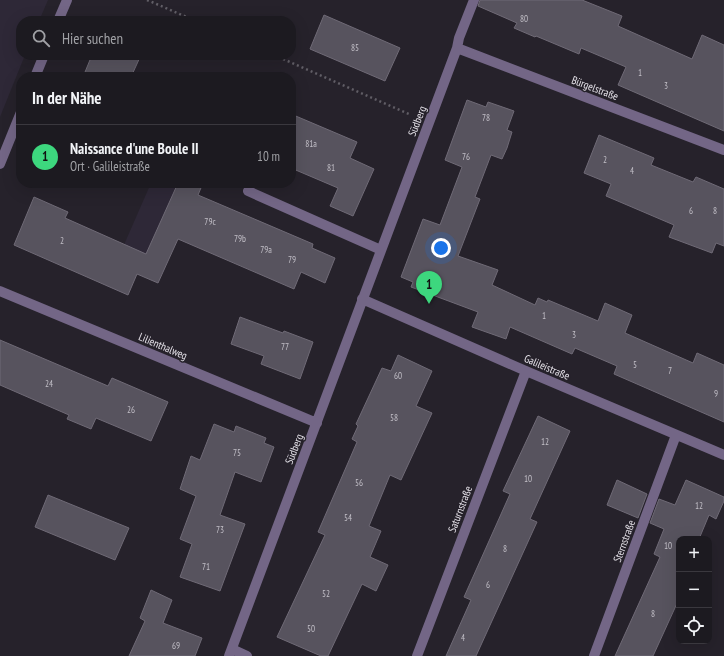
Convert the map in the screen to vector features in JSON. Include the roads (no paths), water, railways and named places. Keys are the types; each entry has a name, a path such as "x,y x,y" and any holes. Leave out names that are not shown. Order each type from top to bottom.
{"street":[{"path":"60,16 67,0"},
{"name":"Südberg","path":"231,653 474,0"},
{"name":"Bürgelstraße","path":"457,48 724,150"},
{"path":"37,72 42,60"},
{"path":"0,164 16,124"},
{"path":"248,190 381,250"},
{"name":"Lilienthalweg","path":"0,291 317,423"},
{"name":"Galileistraße","path":"362,299 526,371 724,455"},
{"name":"Saturnstraße","path":"417,656 526,371"},
{"name":"Sternstraße","path":"594,656 676,435"},
{"path":"231,653 247,656"}],"place":[{"name":"Naissance d'une Boule II","path":"429,304"}]}
